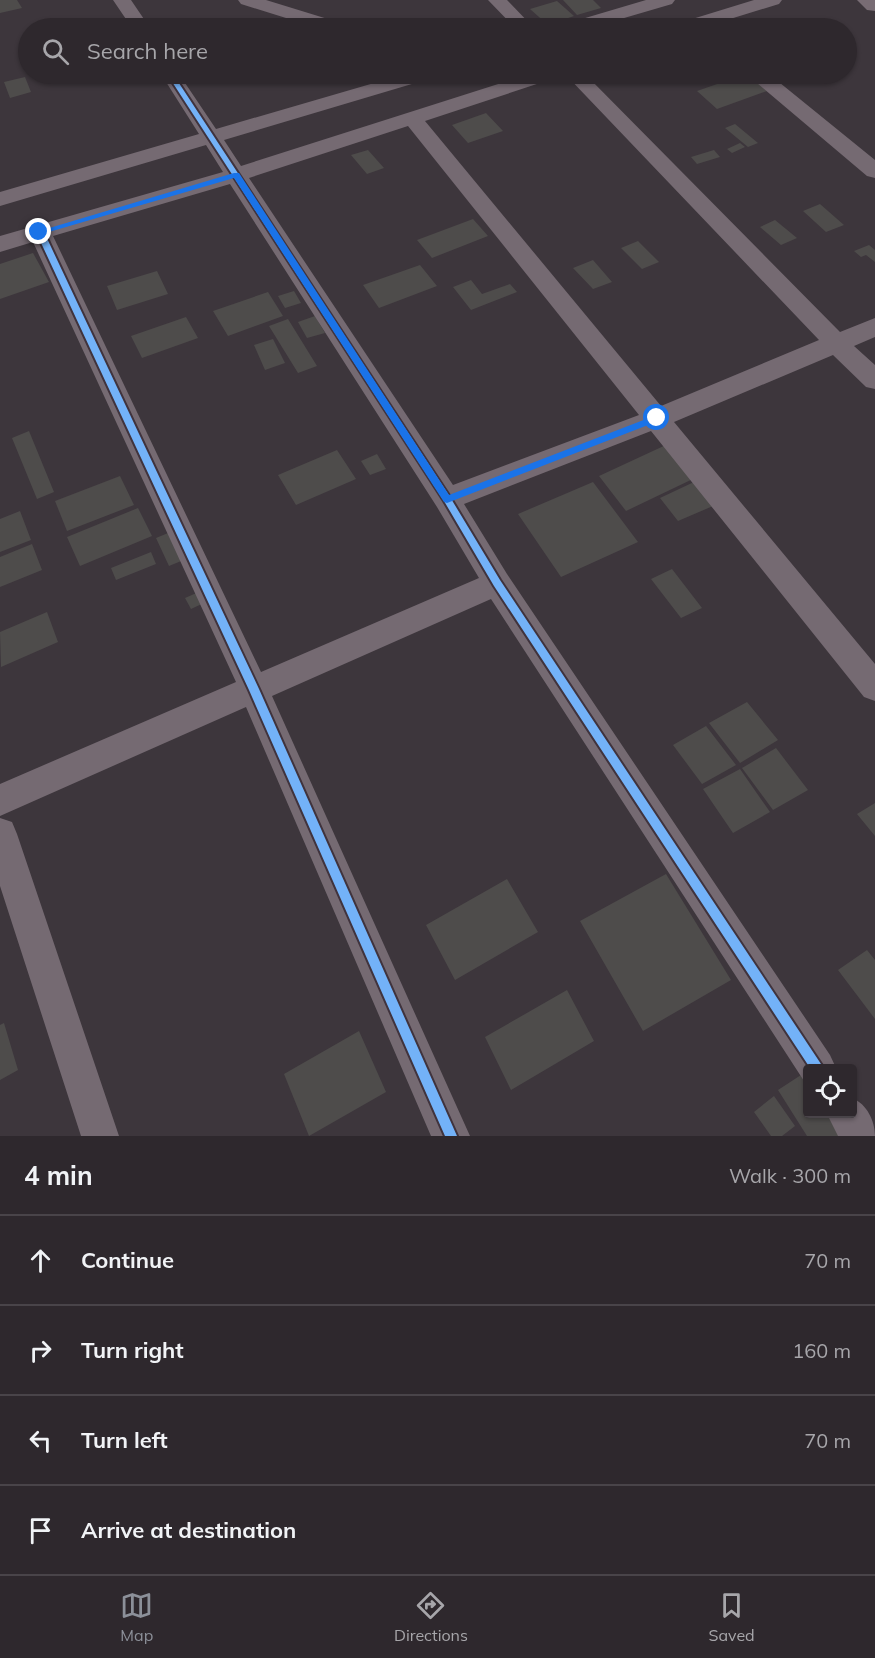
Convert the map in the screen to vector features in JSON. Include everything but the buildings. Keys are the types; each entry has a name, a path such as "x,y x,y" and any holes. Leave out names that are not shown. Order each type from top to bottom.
{"street":[{"path":"122,0 134,18"},
{"path":"247,0 305,18"},
{"path":"496,0 515,18"},
{"path":"606,18 666,0"},
{"path":"721,18 773,0"},
{"path":"868,0 875,5"},
{"path":"176,84 447,499 497,583 814,1064"},
{"path":"0,199 211,138 360,84"},
{"path":"0,244 236,175 517,84"},
{"path":"584,84 836,343 875,380"},
{"path":"770,84 875,171"},
{"path":"412,118 875,687"},
{"path":"39,232 254,689 451,1136"},
{"path":"447,499 657,418 875,327"},
{"path":"0,800 497,583"},
{"path":"0,834 100,1136"},
{"path":"849,1118 861,1136"}],"cycle path":[{"path":"177,84 447,499 497,583 814,1064"},
{"path":"40,232 254,689 451,1136"}],"route":[{"path":"39,232 236,175 447,499 657,418"}]}
